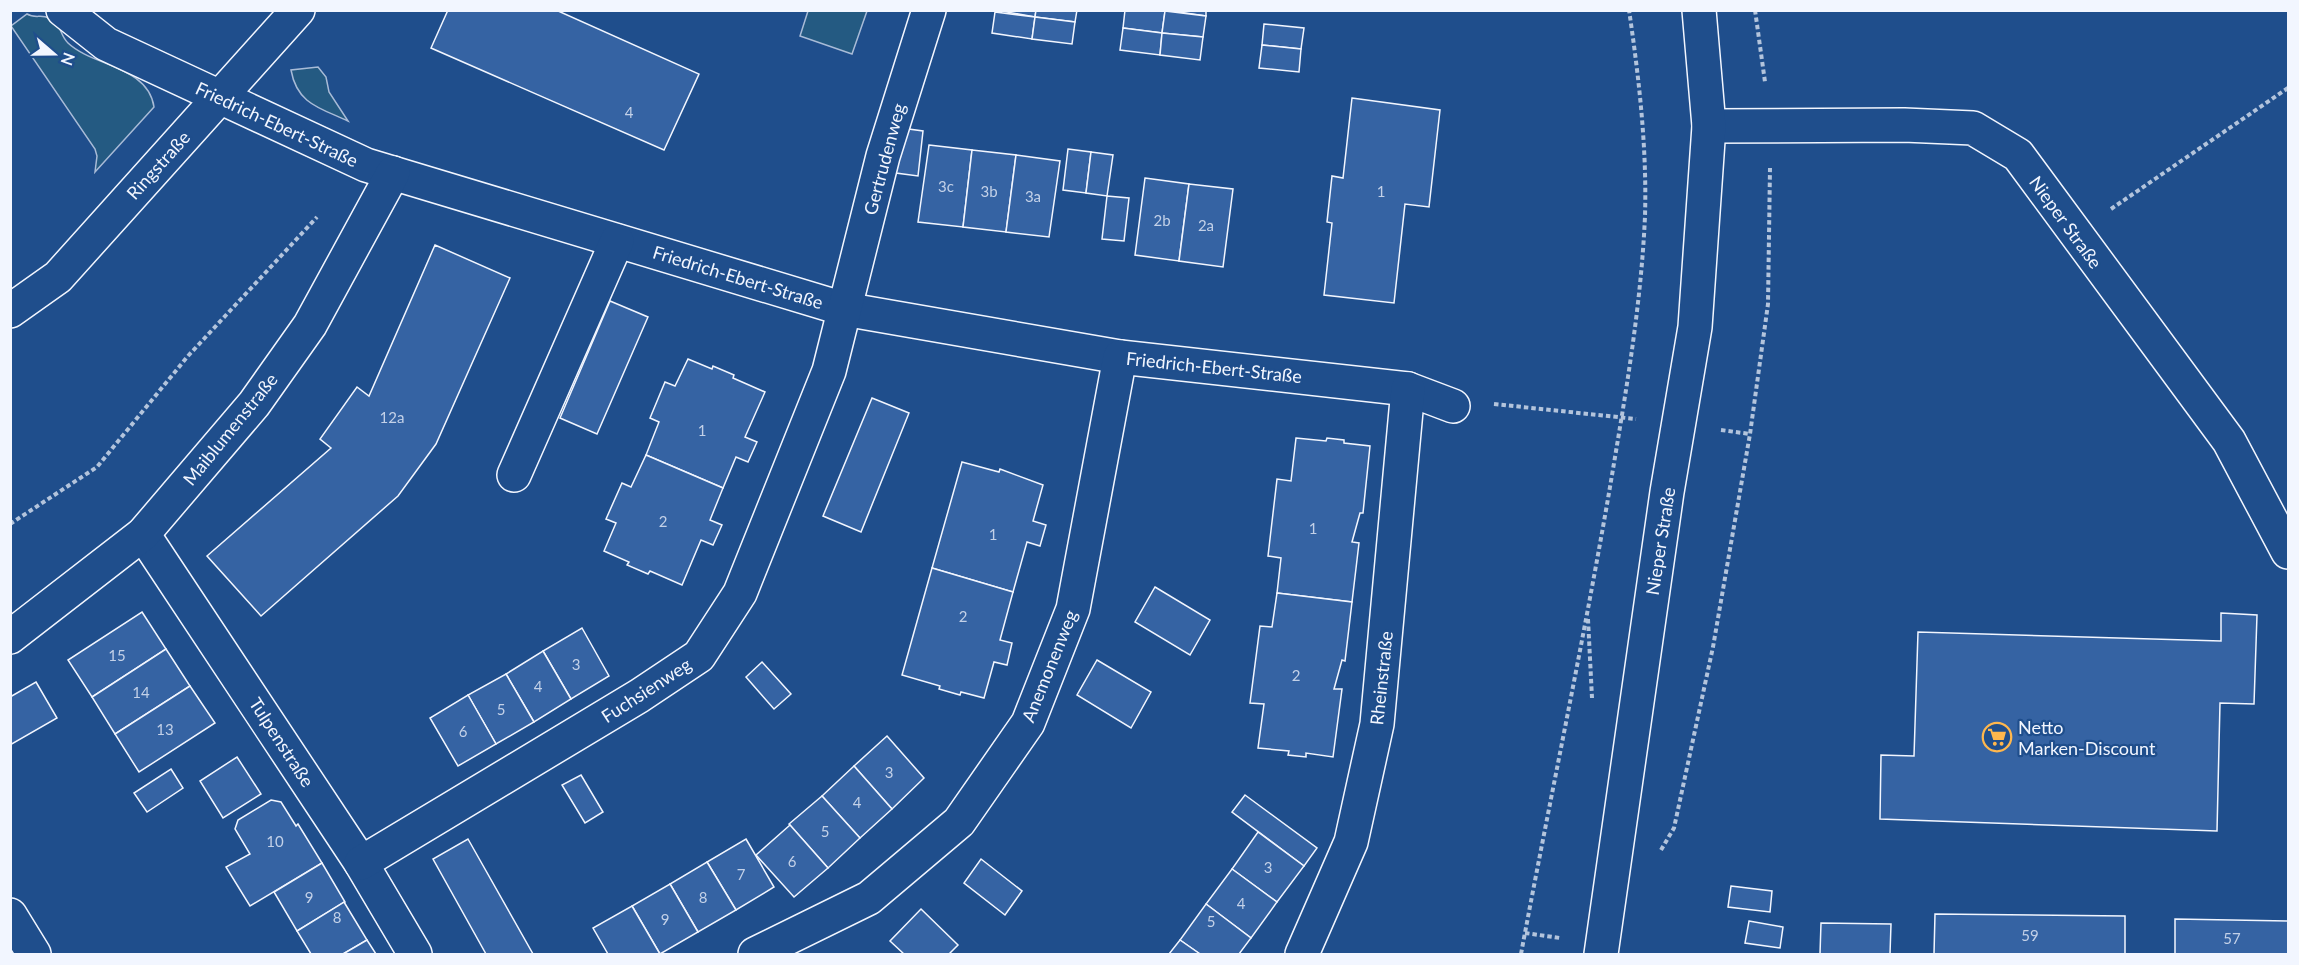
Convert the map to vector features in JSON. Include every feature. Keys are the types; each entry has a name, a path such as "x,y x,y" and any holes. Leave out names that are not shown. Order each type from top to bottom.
{"street":[{"name":"Friedrich-Ebert-Straße","path":"63,10 106,44 366,165 844,309 1120,357 1408,389 1453,406"},
{"name":"Gertrudenweg","path":"844,309 883,156 929,10"},
{"name":"Nieper Straße","path":"1601,954 1667,492 1695,327 1709,126 1698,10"},
{"name":"Ringstraße","path":"10,311 58,278 297,11"},
{"name":"Nieper Straße","path":"1709,126 1904,125 1973,128 2018,155 2229,441 2289,552"},
{"name":"Maiblumenstraße","path":"10,637 143,534 254,404 310,325 393,173"},
{"path":"514,475 617,241"},
{"name":"Fuchsienweg","path":"361,863 639,696 699,656 740,593 829,371 844,309"},
{"name":"Anemonenweg","path":"755,954 869,898 960,822 1028,723 1073,609 1120,357"},
{"name":"Rheinstraße","path":"1302,954 1351,842 1377,724 1408,389"},
{"name":"Tulpenstraße","path":"143,534 361,863 415,954"},
{"path":"10,915 34,954"}],"path":[{"path":"1521,954 1542,834 1588,613 1639,304 1645,214 1640,88 1629,10"},
{"path":"1656,857 1674,828 1713,647 1750,434 1768,304 1771,126 1755,10"},
{"path":"2075,233 2289,88"},
{"path":"10,524 98,467 188,356 319,216"},
{"path":"1453,406 1493,403 1750,434"}],"shaded area":[{"path":"808,11 867,11 852,54 800,36"},
{"path":"27,14 53,20 68,43 78,51 130,75 150,93 154,107 95,172 97,156 95,149 11,26"},
{"path":"318,67 326,77 329,92 348,121 319,108 304,98 298,90 291,70"}],"building":[{"path":"448,10 556,10 699,74 664,150 431,48"},
{"path":"996,10 1036,10 1035,17"},
{"path":"1036,10 1077,10 1075,22 1035,17"},
{"path":"1125,10 1165,11 1162,33 1123,28"},
{"path":"1165,10 1206,10 1206,16"},
{"path":"1165,11 1206,16 1203,37 1162,33"},
{"path":"995,12 1035,17 1032,39 992,33"},
{"path":"1035,17 1075,22 1072,44 1032,39"},
{"path":"1264,24 1304,28 1301,49 1262,45"},
{"path":"1123,28 1162,33 1160,55 1120,50"},
{"path":"1162,33 1203,37 1200,60 1160,55"},
{"path":"1262,45 1301,49 1299,72 1259,68"},
{"path":"1352,98 1440,110 1429,207 1405,204 1394,303 1324,295 1332,223 1327,222 1332,176 1343,178"},
{"path":"901,128 923,131 918,176 896,173"},
{"path":"929,145 972,150 963,227 918,222"},
{"path":"1068,149 1091,152 1086,193 1063,190"},
{"path":"972,150 1016,155 1006,232 963,227"},
{"path":"1091,152 1113,155 1107,196 1086,193"},
{"path":"1016,155 1060,161 1049,237 1006,232"},
{"path":"1145,178 1189,184 1179,261 1135,255"},
{"path":"1189,184 1233,189 1223,267 1179,261"},
{"path":"1107,196 1129,198 1124,241 1102,239"},
{"path":"435,245 510,278 436,444 398,496 261,616 207,556 331,448 320,439 357,387 369,396"},
{"path":"610,301 648,317 597,434 560,418"},
{"path":"688,359 734,375 733,378 765,392 745,437 757,442 748,462 736,457 723,488 646,455 659,422 650,418 665,382 675,386"},
{"path":"872,398 909,413 861,532 823,516"},
{"path":"1296,438 1326,441 1327,438 1344,440 1344,443 1370,446 1363,513 1360,513 1352,542 1359,543 1352,602 1277,593 1281,558 1268,556 1277,479 1291,481"},
{"path":"646,455 723,488 710,520 722,525 713,545 701,540 682,585 650,571 648,574 627,565 629,562 604,551 616,523 606,519 622,483 631,487"},
{"path":"962,462 999,472 1000,469 1043,485 1033,521 1046,525 1040,546 1027,542 1013,592 932,568"},
{"path":"932,568 1013,592 1000,640 1012,643 1007,665 994,662 984,698 961,692 960,695 939,689 940,686 902,675"},
{"path":"1155,587 1210,620 1190,655 1135,622"},
{"path":"1277,593 1352,602 1345,661 1342,660 1334,689 1342,689 1333,757 1306,753 1306,757 1288,755 1289,751 1258,748 1264,704 1250,703 1260,626 1272,627"},
{"path":"142,612 166,649 92,697 68,660"},
{"path":"2221,613 2257,615 2254,704 2220,703 2217,831 1880,819 1881,755 1914,756 1918,632 2221,641"},
{"path":"582,628 609,676 571,699 543,651"},
{"path":"166,649 190,686 115,734 92,697"},
{"path":"543,651 571,699 534,722 506,674"},
{"path":"1097,660 1151,692 1131,728 1077,695"},
{"path":"762,662 791,694 774,709 746,677"},
{"path":"506,674 534,722 496,744 468,695"},
{"path":"36,682 57,718 10,745 10,697"},
{"path":"190,686 215,723 139,772 115,734"},
{"path":"468,695 496,744 458,766 430,718"},
{"path":"887,736 924,778 892,809 854,766"},
{"path":"237,757 261,794 223,818 200,781"},
{"path":"854,766 892,809 860,838 822,796"},
{"path":"171,769 183,788 147,812 134,793"},
{"path":"581,775 603,812 585,823 562,785"},
{"path":"1245,795 1317,848 1304,866 1232,812"},
{"path":"822,796 860,838 828,868 789,824"},
{"path":"271,800 281,802 296,826 298,824 322,863 250,906 226,867 250,854 235,829 238,820"},
{"path":"790,825 828,868 794,897 756,855"},
{"path":"1258,832 1304,866 1277,902 1232,869"},
{"path":"468,839 533,954 486,954 433,859"},
{"path":"746,839 774,887 736,910 707,862"},
{"path":"981,859 1022,891 1005,915 964,883"},
{"path":"707,862 736,910 698,932 670,884"},
{"path":"322,863 345,902 297,931 274,892"},
{"path":"1232,869 1277,902 1251,938 1206,904"},
{"path":"670,884 698,932 660,954 632,906"},
{"path":"1731,886 1772,891 1770,912 1728,907"},
{"path":"344,902 367,940 343,954 311,954 297,931"},
{"path":"1206,904 1251,938 1239,954 1200,954 1180,940"},
{"path":"632,906 660,954 608,954 593,928"},
{"path":"921,909 958,945 949,954 904,954 890,941"},
{"path":"1935,914 2125,916 2125,954 1934,954"},
{"path":"2175,919 2288,921 2288,954 2175,954"},
{"path":"1749,921 1783,927 1780,948 1745,943"},
{"path":"1821,923 1891,924 1890,954 1820,954"},
{"path":"367,940 376,954 343,954"},
{"path":"1180,940 1200,954 1169,954"}],"place":[{"name":"Netto Marken-Discount","path":"1997,737"}]}
